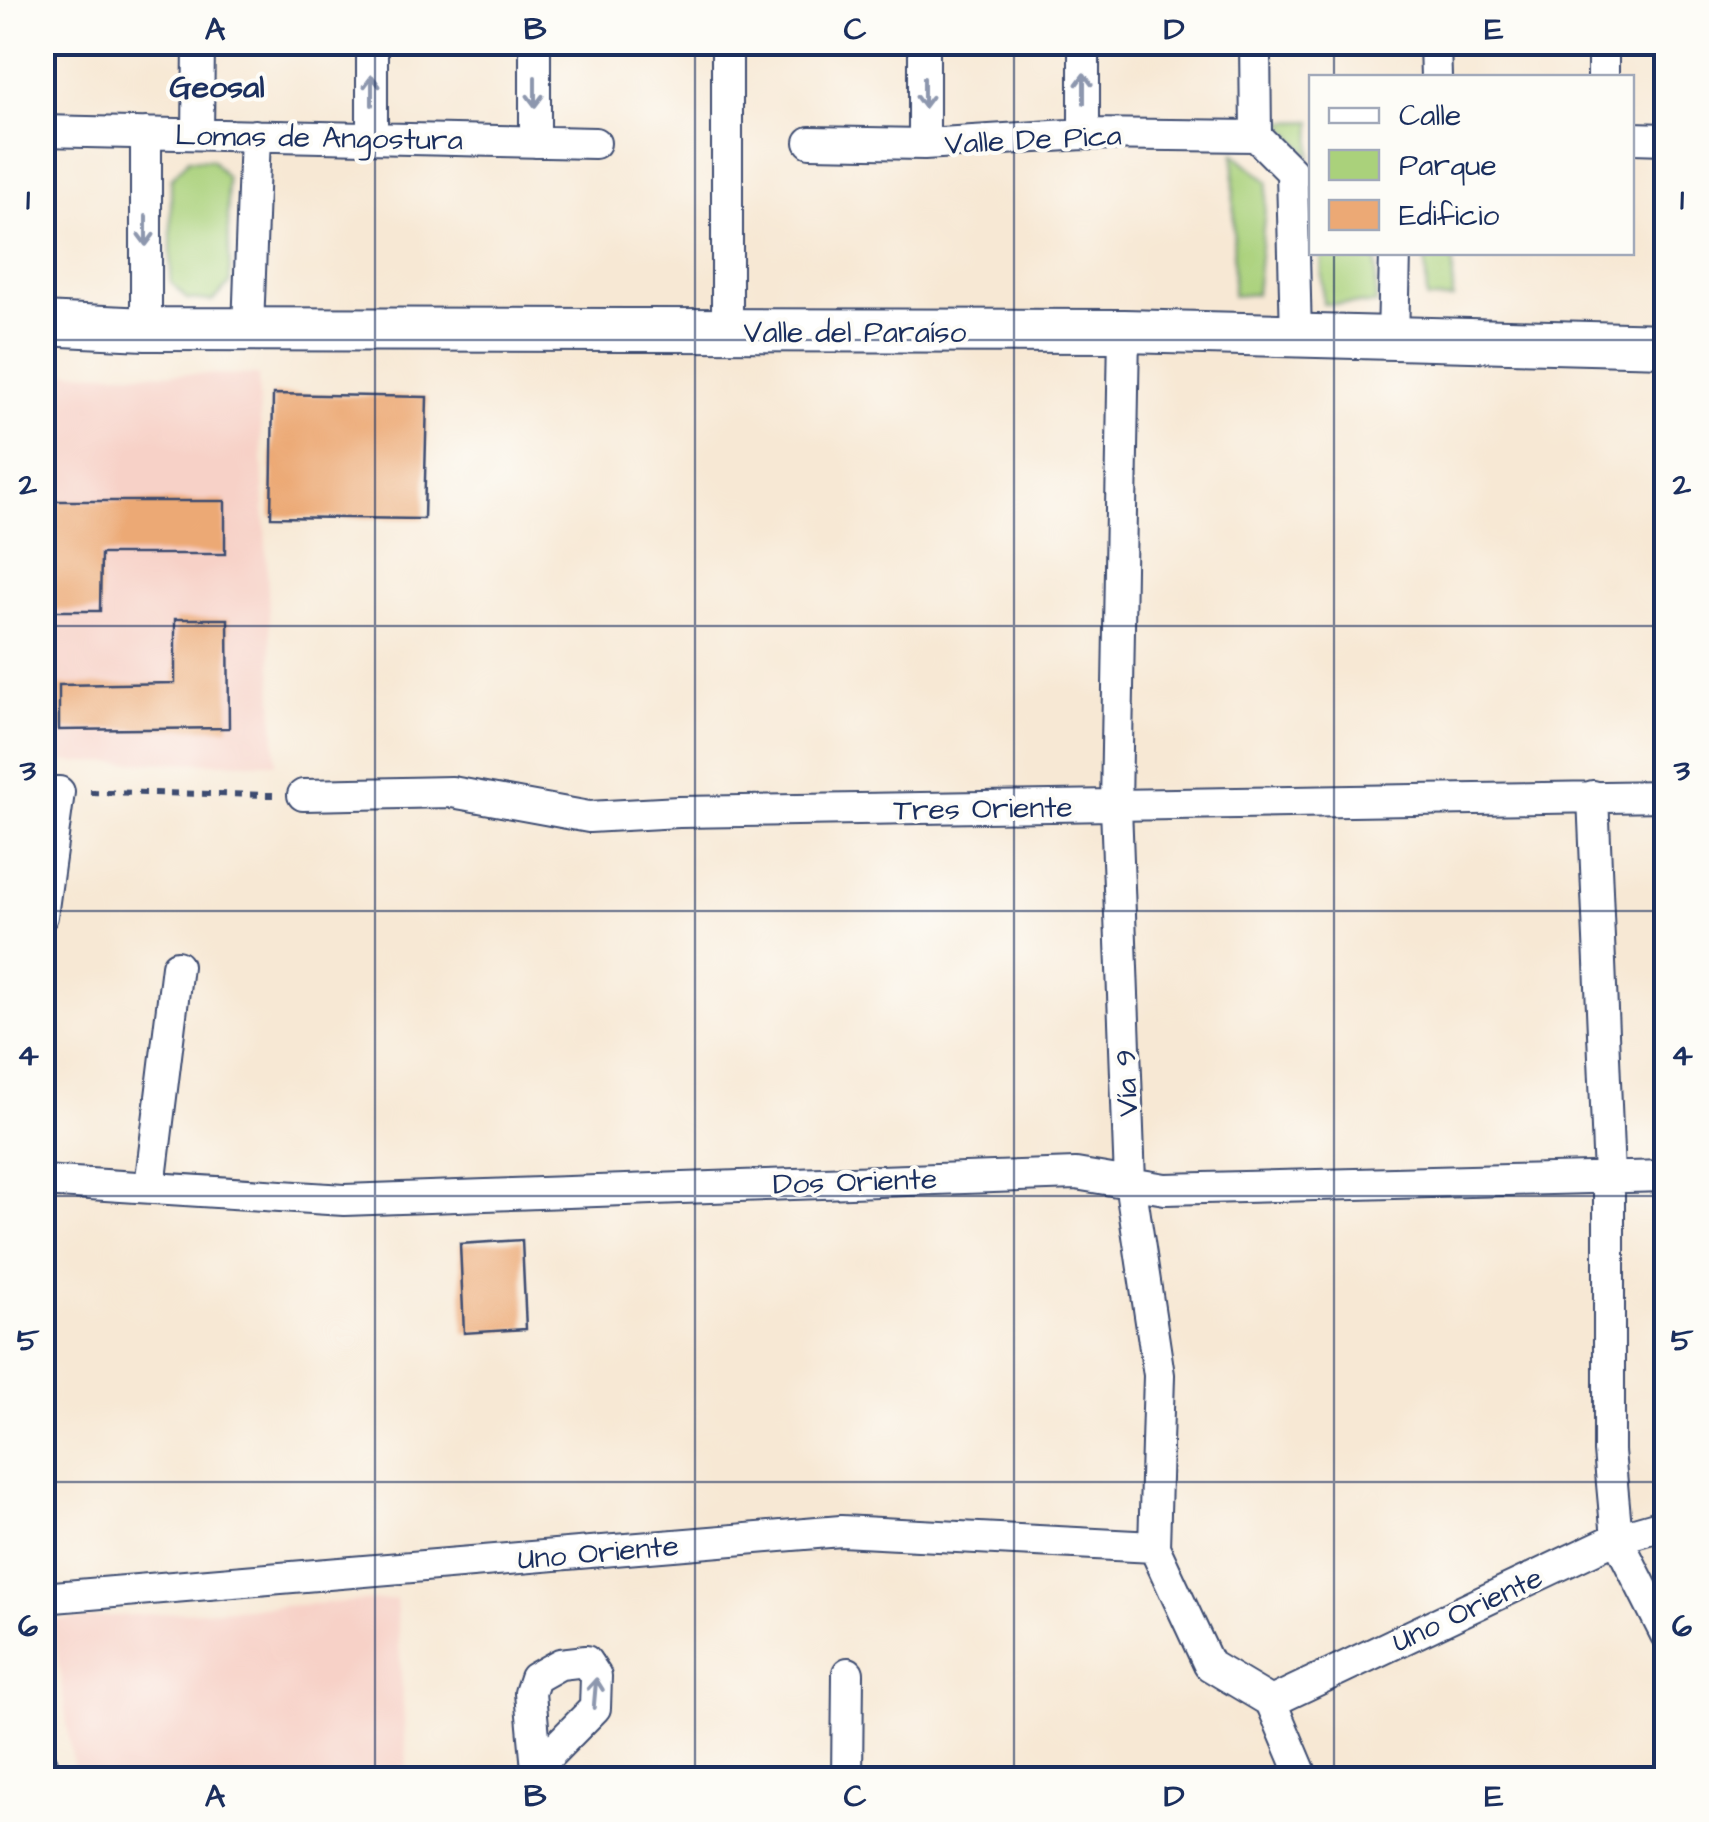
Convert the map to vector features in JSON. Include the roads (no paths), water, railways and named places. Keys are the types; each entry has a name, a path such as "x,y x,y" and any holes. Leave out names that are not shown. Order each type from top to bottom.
{"street":[{"path":"198,134 199,42"},
{"path":"372,42 372,138"},
{"path":"535,42 536,142"},
{"path":"727,42 727,332"},
{"path":"924,42 924,144"},
{"path":"1084,42 1084,134"},
{"path":"1255,42 1256,136 1292,172 1296,337"},
{"path":"1435,42 1436,75"},
{"path":"1603,42 1603,75"},
{"name":"Lomas de Angostura","path":"42,131 596,143"},
{"path":"146,133 146,329"},
{"name":"Valle De Pica","path":"810,142 924,144 1084,134 1256,136"},
{"path":"248,329 255,135"},
{"path":"1634,138 1666,139"},
{"path":"1393,341 1395,255"},
{"name":"Valle del Paraíso","path":"42,324 146,329 1124,331 1393,341 1666,345"},
{"name":"Vía 9","path":"1124,331 1116,807 1130,1182 1159,1375 1154,1547 1209,1665 1272,1702"},
{"path":"42,916 51,792"},
{"name":"Tres Oriente","path":"302,795 452,792 589,817 679,812 1666,796"},
{"path":"1593,796 1609,1176 1609,1450 1617,1538 1666,1634"},
{"path":"150,1187 177,966"},
{"name":"Dos Oriente","path":"42,1181 344,1200 1076,1174 1165,1189 1666,1176"},
{"name":"Uno Oriente","path":"1272,1702 1617,1538 1666,1524"},
{"name":"Uno Oriente","path":"42,1598 842,1531 1154,1547"},
{"path":"848,1673 848,1780"},
{"path":"1272,1702 1304,1780"},
{"path":"42,1764 45,1780"}],"district":[{"name":"Geosal","path":"217,86"}]}
